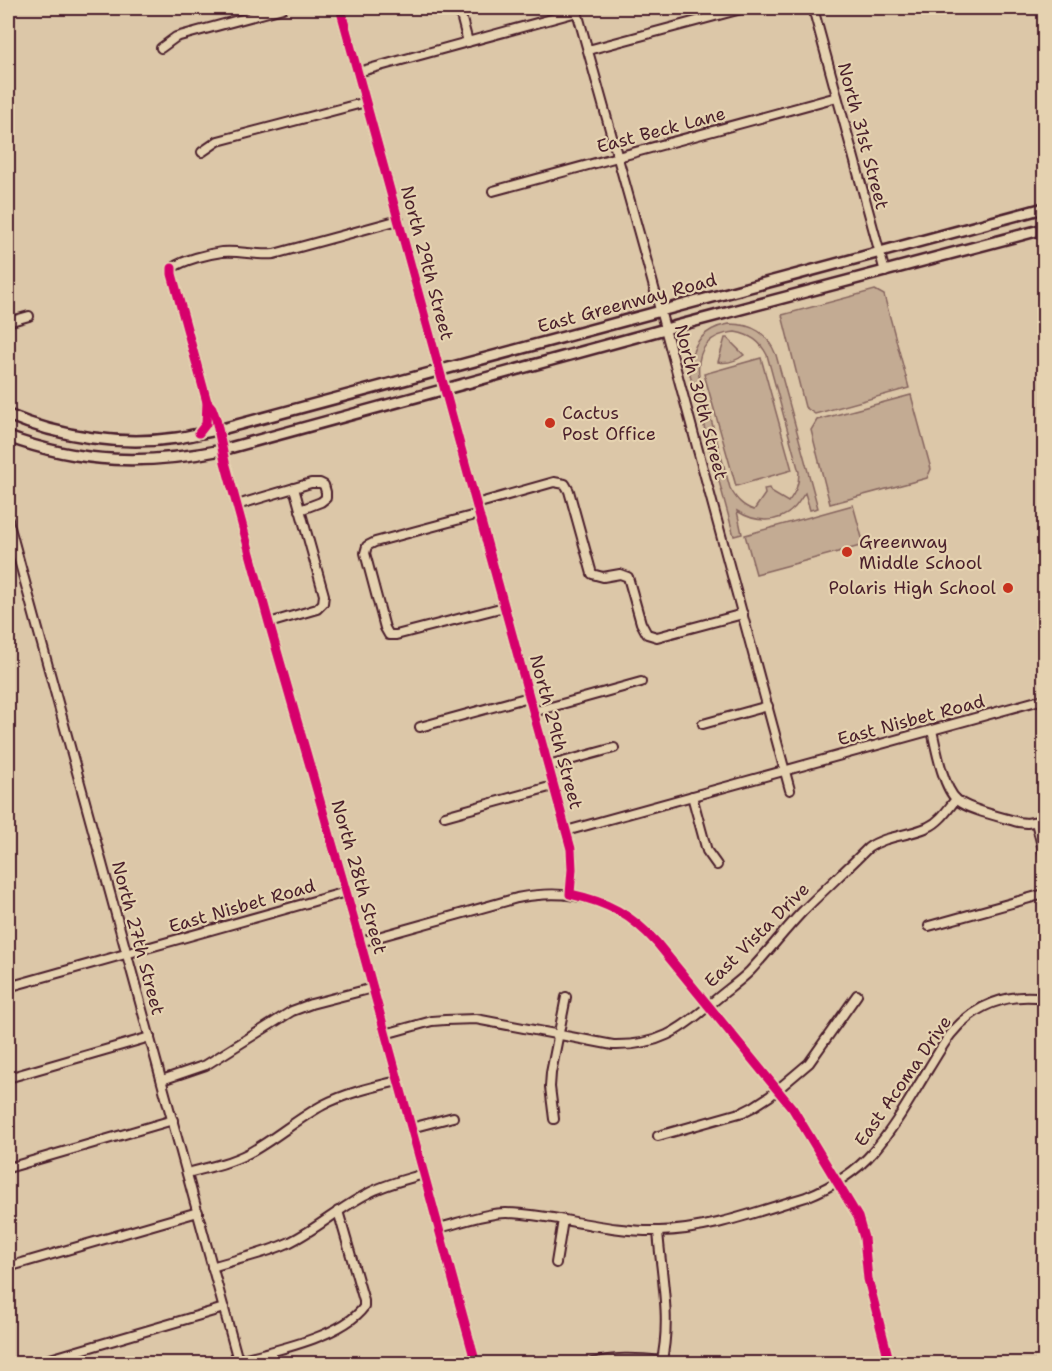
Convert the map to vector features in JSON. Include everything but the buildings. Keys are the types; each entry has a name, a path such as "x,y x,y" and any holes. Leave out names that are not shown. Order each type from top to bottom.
{"main road":[{"name":"East Greenway Road","path":"8,415 52,430 102,438 141,440 199,434 1044,208"},
{"path":"978,226 983,246"},
{"name":"East Greenway Road","path":"8,437 48,450 100,459 137,461 171,459 222,450 665,329 1044,229"},
{"path":"300,408 302,428"},
{"path":"100,459 102,438"}],"street":[{"path":"161,48 176,37 283,8"},
{"name":"North 29th Street","path":"340,8 571,849 570,894"},
{"path":"459,8 468,42"},
{"path":"588,50 745,8"},
{"name":"North 31st Street","path":"813,8 885,272"},
{"path":"358,72 577,10"},
{"name":"North 30th Street","path":"577,10 785,770"},
{"name":"East Beck Lane","path":"493,191 837,97"},
{"path":"202,153 218,141 366,102"},
{"name":"North 28th Street","path":"399,220 274,254 222,252 180,263 172,268 172,274 207,402 212,408 269,622 373,988 476,1364"},
{"path":"8,322 29,316"},
{"name":"North 28th Street","path":"199,434 206,424 207,402"},
{"path":"476,504 555,482 565,484 592,573 603,577 620,574 628,578 641,623 647,634 657,637 742,614"},
{"path":"237,505 311,483 324,485 326,498 300,510"},
{"path":"269,622 316,609 323,603 324,595 294,488"},
{"path":"479,514 367,546 365,553 385,628 389,635 396,635 504,607"},
{"name":"North 27th Street","path":"8,520 238,1362"},
{"path":"533,712 641,682"},
{"path":"420,726 529,697"},
{"name":"East Nisbet Road","path":"566,831 1044,699"},
{"path":"703,724 768,706"},
{"path":"932,730 945,782 948,790 956,799 969,807 1018,822 1044,820"},
{"path":"548,766 614,748"},
{"path":"785,770 790,790"},
{"path":"445,816 554,786"},
{"path":"692,796 707,851 717,865"},
{"name":"East Vista Drive","path":"385,1034 432,1021 463,1019 496,1022 613,1045 657,1040 673,1033 752,969 802,912 868,848 880,841 929,827 956,799"},
{"path":"1036,822 1044,854"},
{"name":"East Nisbet Road","path":"8,987 346,892"},
{"path":"360,942 517,898 540,894 570,894 609,905 641,926 657,942 793,1109 858,1217 863,1230 868,1279 890,1364"},
{"path":"929,926 1044,894"},
{"path":"162,1080 206,1065 292,1011 373,988"},
{"path":"658,1136 743,1112 753,1107 809,1064 857,995"},
{"name":"East Acoma Drive","path":"439,1228 504,1212 605,1227 658,1231 691,1229 806,1197 838,1182 858,1167 880,1144 947,1040 960,1024 975,1012 1007,998 1029,996 1044,998"},
{"path":"554,1119 550,1087 551,1073 566,997"},
{"path":"8,1078 150,1037"},
{"path":"187,1173 246,1155 323,1105 353,1093 398,1081"},
{"path":"411,1128 453,1117"},
{"path":"8,1168 173,1120"},
{"path":"212,1267 281,1246 369,1193 424,1174"},
{"path":"238,1362 328,1333 354,1317 364,1307 338,1211"},
{"path":"8,1267 198,1212"},
{"path":"556,1263 563,1220"},
{"path":"588,1364 622,1358 662,1362 666,1329 658,1231"},
{"path":"33,1364 224,1308"}],"shaded area":[{"path":"875,290 884,295 909,388 815,414 805,407 782,315"},
{"path":"738,324 752,328 764,336 772,347 818,508 810,510 805,493 788,513 781,517 758,519 737,511 742,534 734,536 690,375 692,356 698,341 711,330","holes":["726,333 741,333 758,342 767,355 799,472 796,488 788,502 771,492 769,488 764,489 765,494 754,510 740,502 730,488 699,376 700,358 706,345"]},
{"path":"725,338 744,355 725,363 718,362"},
{"path":"761,358 792,470 736,486 704,374"},
{"path":"911,395 931,469 927,478 830,504 811,430 817,420"},
{"path":"853,505 864,545 756,574 745,535"}],"cycle path":[{"path":"340,8 571,849 570,894 607,905 638,924 657,943 793,1109 858,1217 864,1238 868,1279 890,1364"},
{"path":"172,268 207,402 206,424 199,433"},
{"path":"207,402 216,419 225,462 269,623 357,930 476,1364"}],"place":[{"name":"Cactus Post Office","path":"550,423"},
{"name":"Greenway Middle School","path":"847,552"},
{"name":"Polaris High School","path":"1008,588"}]}
